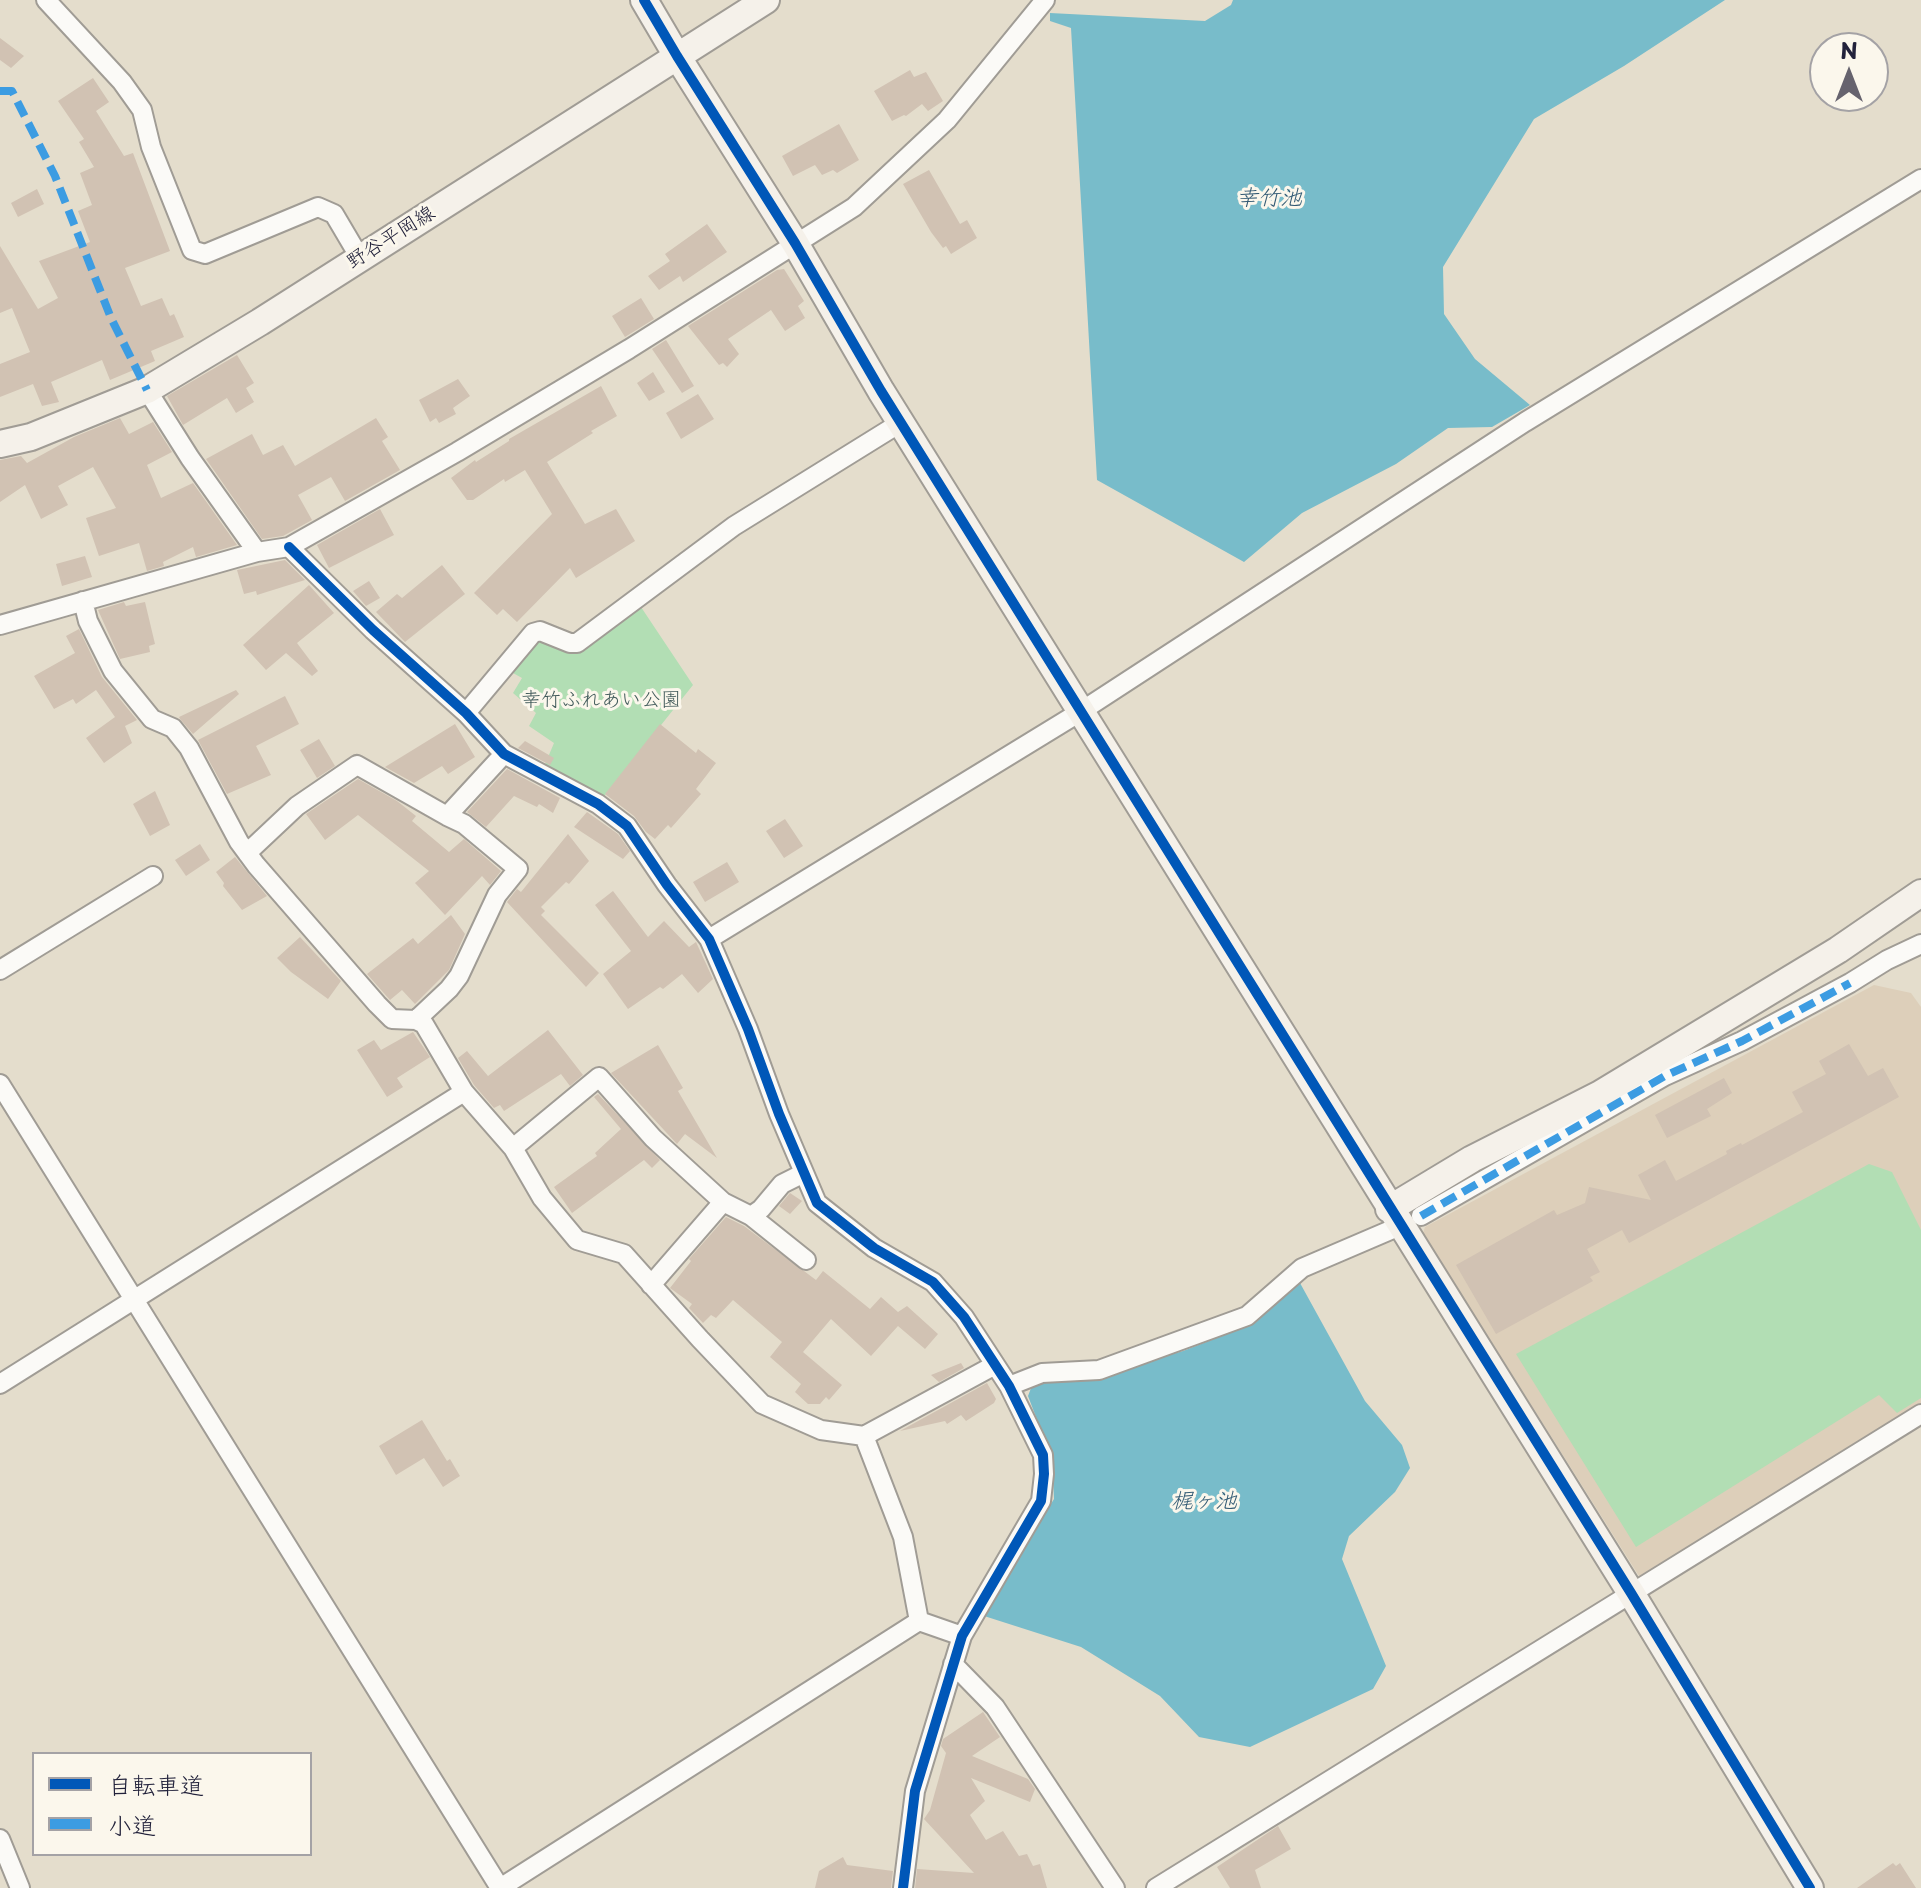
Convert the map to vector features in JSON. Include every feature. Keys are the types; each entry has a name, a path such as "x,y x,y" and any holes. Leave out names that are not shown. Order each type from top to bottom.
{"street":[{"path":"46,0 122,82 142,110 151,147 192,250 205,254 318,207 334,214 360,258"},
{"path":"644,0 795,243 900,423 1080,712 1404,1217 1805,1886"},
{"name":"野谷平岡線","path":"0,444 31,437 147,390 766,0"},
{"path":"0,625 257,552 289,547 457,452 854,207 947,120 1045,0"},
{"path":"709,939 1080,712 1525,422 1921,179"},
{"path":"147,390 190,458 257,552"},
{"path":"466,713 533,633 540,631 577,643 734,526 900,423"},
{"path":"289,547 373,630 466,713 504,754 598,804 627,826 709,939 817,1203 874,1248 933,1282 964,1317 1009,1386 1043,1455 1041,1501 962,1636 915,1791 903,1888"},
{"path":"83,601 88,621 113,671 152,719 173,728 189,748 247,853 392,1019 416,1020 424,1024 464,1092 513,1148 542,1198 577,1240 624,1254 762,1404 821,1430 864,1436 995,1365"},
{"path":"447,816 504,754"},
{"path":"247,853 297,806 357,765 464,824 518,869 497,895 459,976 416,1020"},
{"path":"0,970 153,876"},
{"path":"1404,1217 1472,1159 1600,1094 1838,950 1921,893"},
{"path":"1009,1386 1042,1373 1099,1370 1247,1316 1302,1268 1404,1217 1665,1076 1742,1041 1921,944"},
{"path":"513,1148 599,1077 653,1138 723,1202 751,1216 806,1260"},
{"path":"0,1084 500,1888 919,1621"},
{"path":"0,1384 464,1092"},
{"path":"751,1216 782,1184 804,1173"},
{"path":"651,1285 723,1202"},
{"path":"1156,1888 1921,1414"},
{"path":"864,1436 903,1537 919,1621"},
{"path":"919,1621 962,1636"},
{"path":"953,1664 995,1707 1115,1888"},
{"path":"0,1839 20,1888"}],"shaded area":[{"path":"1874,985 1911,993 1921,1007 1921,1405 1639,1576 1423,1233 1425,1227"}],"green space":[{"name":"幸竹ふれあい公園","path":"635,598 693,685 598,804 541,774 554,743 529,726 536,713 513,693 522,678 504,668 540,631 577,643"},
{"path":"1869,1164 1892,1172 1921,1230 1921,1398 1897,1413 1879,1395 1636,1547 1516,1354"}],"water":[{"name":"幸竹池","path":"1233,0 1725,0 1624,66 1534,119 1443,267 1444,314 1475,359 1530,405 1492,427 1448,428 1396,464 1302,513 1244,562 1097,480 1071,28 1050,21 1050,13 1205,21 1231,5"},
{"name":"梶ヶ池","path":"1300,1283 1365,1401 1402,1445 1410,1468 1395,1492 1349,1536 1342,1559 1386,1666 1373,1689 1250,1747 1199,1737 1160,1696 1081,1647 981,1615 1054,1499 1052,1459 1028,1396 1033,1383 1048,1378 1092,1377 1183,1351 1255,1323"}],"building":[{"path":"0,38 24,56 11,68 0,60"},
{"path":"910,70 914,77 926,72 943,101 928,111 922,104 906,116 892,121 874,91"},
{"path":"93,78 109,102 96,111 124,156 133,153 170,251 125,268 141,306 162,298 170,316 174,314 184,337 151,351 155,361 110,380 102,360 51,382 59,402 42,406 33,384 0,397 0,364 30,352 12,308 0,313 0,246 38,309 58,298 39,261 90,242 78,211 92,205 80,173 94,167 79,142 84,139 58,101"},
{"path":"839,124 859,160 837,173 833,170 822,175 815,165 793,176 782,156"},
{"path":"929,170 960,224 967,220 977,238 951,254 931,232 903,184"},
{"path":"37,189 44,204 18,217 11,203"},
{"path":"707,224 727,252 683,282 680,276 659,290 648,276 670,261 665,254"},
{"path":"784,269 804,301 798,306 805,318 785,331 771,310 728,339 739,354 727,367 723,363 719,365 688,326 777,270"},
{"path":"641,298 654,319 625,337 612,316"},
{"path":"666,340 694,386 682,393 652,349"},
{"path":"237,355 254,383 246,388 254,402 236,413 227,398 183,425 167,396"},
{"path":"653,372 665,392 649,401 637,383"},
{"path":"458,379 470,396 453,408 456,414 439,423 436,418 430,422 419,400"},
{"path":"601,386 617,416 547,462 585,524 616,509 635,541 576,578 570,568 517,622 503,609 497,615 474,593 552,514 525,470 505,482 504,479 473,500 467,500 451,478 509,439"},
{"path":"698,394 714,419 681,439 666,413"},
{"path":"120,418 129,434 153,422 172,452 147,465 161,498 193,483 237,545 196,557 193,547 163,562 164,566 147,571 139,543 99,556 86,518 116,508 93,467 58,486 68,505 41,519 25,485 0,502 0,460 21,456 27,463 74,437"},
{"path":"376,418 388,437 382,441 400,470 345,501 331,477 298,495 312,520 283,536 262,539 206,459 252,434 263,455 283,445 295,466"},
{"path":"380,509 394,535 329,568 317,545"},
{"path":"85,556 92,577 62,586 56,564"},
{"path":"285,560 305,580 257,595 256,591 244,594 237,570"},
{"path":"442,565 465,594 405,642 376,612 397,594 402,598"},
{"path":"369,581 380,598 366,606 353,591"},
{"path":"309,585 334,613 297,643 318,671 312,676 286,653 266,670 243,645"},
{"path":"124,602 126,606 145,602 155,644 149,646 150,652 120,659 98,610"},
{"path":"79,629 102,677 137,720 125,726 132,743 104,763 86,738 115,717 96,690 76,704 73,699 54,709 34,676 75,653 66,636"},
{"path":"236,690 239,694 193,734 179,717"},
{"path":"285,696 299,724 256,746 271,775 227,794 198,740"},
{"path":"455,724 475,757 448,774 442,766 414,783 385,767"},
{"path":"660,724 696,753 698,749 716,763 696,789 701,794 671,828 668,825 655,839 634,816 605,794"},
{"path":"319,739 335,766 317,778 300,750"},
{"path":"525,741 554,758 550,765 518,748"},
{"path":"507,769 560,798 553,813 539,804 537,807 514,796 486,827 467,812"},
{"path":"358,779 397,801 416,816 412,821 449,852 464,839 501,871 490,885 482,876 445,915 415,883 429,871 358,815 325,840 306,814"},
{"path":"155,791 170,825 150,836 133,804"},
{"path":"587,812 618,834 630,851 623,859 574,827"},
{"path":"785,819 803,846 784,858 766,831"},
{"path":"568,834 589,861 569,884 566,882 541,907 545,911 541,915 599,973 586,987 507,902 517,889 521,892"},
{"path":"200,844 210,860 186,876 175,860"},
{"path":"235,857 267,896 242,910 216,872"},
{"path":"727,862 739,882 705,902 693,882"},
{"path":"613,891 648,937 664,921 689,947 696,942 713,979 698,993 682,974 628,1009 603,974 631,951 595,905"},
{"path":"451,915 465,934 449,970 415,1004 402,990 390,1000 367,974 413,938 418,944"},
{"path":"300,937 341,981 328,999 277,958"},
{"path":"548,1030 583,1075 570,1086 561,1074 504,1111 500,1105 494,1108 474,1085 458,1058 467,1051 488,1076"},
{"path":"413,1032 430,1057 397,1078 403,1087 387,1097 357,1050 374,1040 381,1050"},
{"path":"1849,1044 1868,1076 1883,1068 1899,1097 1629,1243 1622,1230 1587,1249 1600,1272 1590,1277 1593,1281 1496,1334 1456,1265 1554,1210 1557,1215 1585,1203 1589,1187 1651,1200 1638,1175 1665,1160 1676,1181 1727,1154 1726,1151 1803,1112 1792,1092 1826,1074 1819,1061"},
{"path":"658,1045 683,1088 678,1091 717,1158 685,1134 677,1144 611,1073"},
{"path":"1724,1078 1732,1093 1707,1109 1711,1116 1667,1138 1655,1115"},
{"path":"598,1094 660,1160 652,1168 644,1160 572,1213 554,1187 597,1156 595,1153 621,1129 594,1097"},
{"path":"790,1193 802,1201 790,1214 779,1206"},
{"path":"726,1217 744,1226 816,1280 823,1271 870,1309 881,1297 898,1312 907,1306 938,1334 925,1349 898,1326 871,1356 831,1319 803,1352 842,1385 829,1400 826,1397 820,1404 808,1404 795,1392 801,1384 770,1357 782,1342 733,1300 716,1318 711,1315 703,1323 689,1308 692,1304 670,1288 691,1261 689,1259"},
{"path":"961,1363 964,1368 939,1382 931,1375"},
{"path":"987,1383 996,1399 994,1403 966,1421 961,1415 947,1424 945,1421 900,1431"},
{"path":"422,1420 460,1476 443,1487 424,1458 396,1475 379,1446"},
{"path":"983,1712 1000,1737 972,1756 1028,1779 1035,1789 1030,1802 971,1778 985,1801 970,1815 986,1840 1003,1831 1019,1856 1027,1854 1033,1866 1040,1864 1047,1888 915,1888 917,1869 974,1873 924,1819 930,1810 946,1753 941,1746 943,1739"},
{"path":"1278,1826 1291,1849 1255,1870 1261,1888 1230,1888 1217,1867"},
{"path":"843,1857 847,1865 893,1871 891,1888 815,1888 819,1871"},
{"path":"1893,1863 1896,1866 1900,1863 1916,1888 1857,1888"}],"marked path":[{"path":"0,91 12,91 55,176 111,318 147,390"},
{"path":"1421,1216 1665,1076 1742,1041 1850,983"}],"cycle path":[{"path":"644,0 795,243 881,391 1631,1593 1810,1888"},
{"path":"289,547 373,630 466,713 504,754 598,804 627,826 709,939 817,1203 874,1248 933,1282 964,1317 1009,1386 1043,1455 1041,1501 962,1636 915,1791 903,1888"}]}
